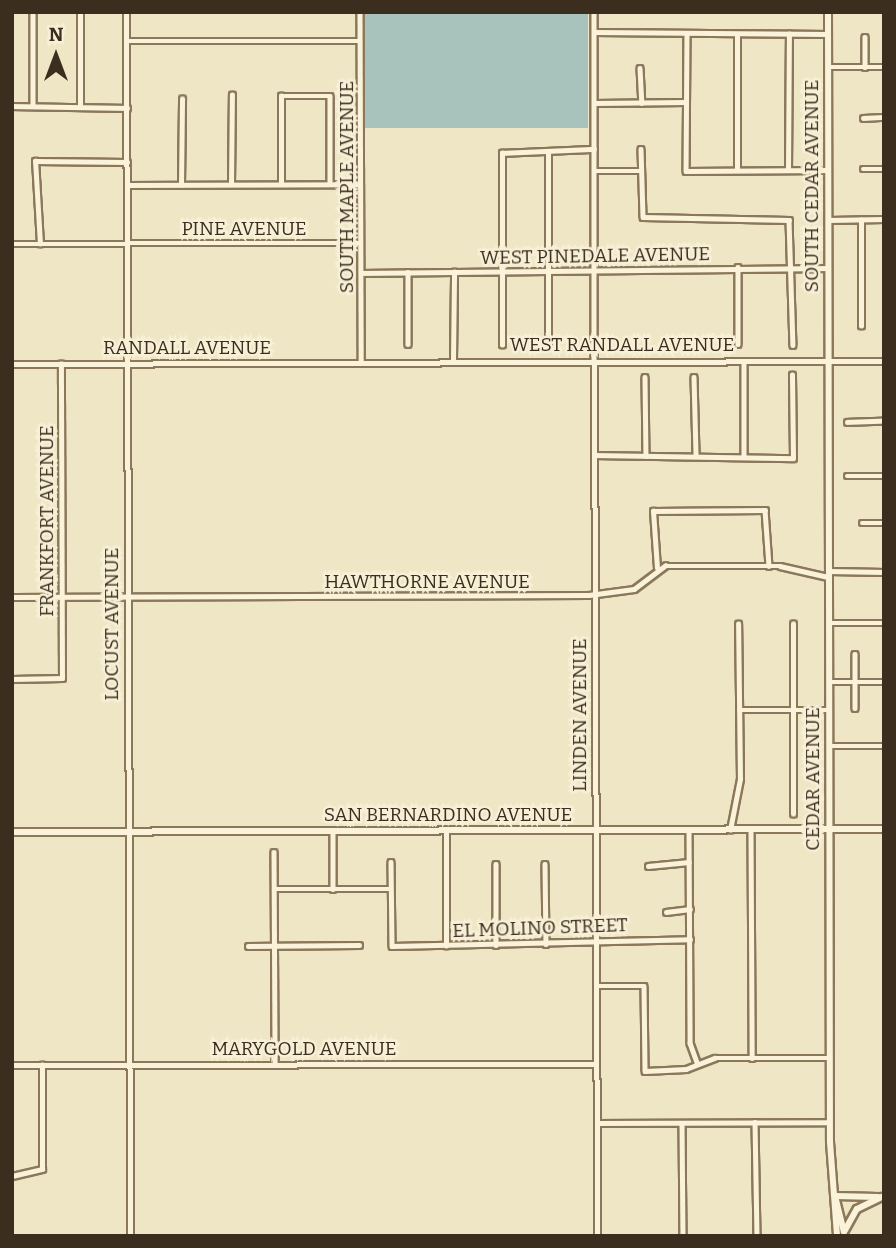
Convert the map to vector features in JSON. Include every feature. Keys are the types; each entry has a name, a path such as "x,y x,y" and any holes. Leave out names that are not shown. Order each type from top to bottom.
{"main road":[{"name":"SOUTH CEDAR AVENUE","path":"828,12 828,361"},
{"name":"CEDAR AVENUE","path":"828,361 830,1122 837,1236"},
{"name":"SAN BERNARDINO AVENUE","path":"12,832 884,830"},
{"name":"CEDAR AVENUE","path":"835,1196 845,1234"},
{"path":"835,1196 883,1197"},
{"path":"845,1234 857,1209 883,1197"}],"street":[{"path":"33,12 33,106"},
{"path":"80,12 80,106"},
{"name":"LOCUST AVENUE","path":"126,12 130,1236"},
{"name":"SOUTH MAPLE AVENUE","path":"360,12 361,362"},
{"path":"594,12 594,361"},
{"path":"594,32 828,34"},
{"path":"687,33 686,171 828,170"},
{"path":"788,170 789,34"},
{"path":"737,35 737,170"},
{"path":"865,37 865,67"},
{"path":"127,41 360,41"},
{"path":"828,67 884,67"},
{"path":"640,68 642,103"},
{"path":"231,184 232,95"},
{"path":"281,184 281,96 330,96 330,184"},
{"path":"181,185 182,99"},
{"path":"595,103 686,102"},
{"path":"12,106 127,108"},
{"path":"863,118 884,117"},
{"path":"502,345 502,153 548,154 594,149"},
{"path":"641,149 643,217 789,220 793,345"},
{"path":"548,154 548,345"},
{"path":"40,244 35,161 128,162"},
{"path":"863,169 884,169"},
{"path":"594,171 640,171"},
{"path":"127,185 360,184"},
{"path":"828,220 884,219"},
{"path":"861,220 861,326"},
{"name":"PINE AVENUE","path":"12,244 360,243"},
{"path":"738,267 738,344"},
{"name":"WEST PINEDALE AVENUE","path":"362,272 828,268"},
{"path":"408,272 408,344"},
{"path":"453,360 454,272"},
{"name":"LINDEN AVENUE","path":"594,361 597,1236"},
{"path":"744,361 744,457"},
{"name":"WEST RANDALL AVENUE","path":"361,362 884,361"},
{"name":"RANDALL AVENUE","path":"12,364 361,362"},
{"name":"FRANKFORT AVENUE","path":"12,679 62,678 61,364"},
{"path":"595,455 793,458 792,375"},
{"path":"645,377 646,456"},
{"path":"694,377 696,456"},
{"path":"847,422 884,421"},
{"path":"847,476 884,476"},
{"path":"769,566 765,510 653,511 657,568 769,566 828,574 884,572"},
{"path":"862,523 884,523"},
{"name":"HAWTHORNE AVENUE","path":"12,597 595,593 634,589 657,568"},
{"path":"828,624 884,622"},
{"path":"730,830 740,779 738,624"},
{"path":"793,624 793,814"},
{"path":"855,654 855,708"},
{"path":"828,682 884,682"},
{"path":"739,710 829,710"},
{"path":"828,746 884,746"},
{"path":"446,830 446,946"},
{"path":"689,830 690,1043 697,1062"},
{"path":"751,830 752,1058"},
{"path":"333,831 333,889"},
{"path":"274,852 275,1065"},
{"path":"274,889 391,889 391,862"},
{"path":"648,866 689,862"},
{"path":"496,864 496,945"},
{"path":"545,864 546,944"},
{"name":"EL MOLINO STREET","path":"391,889 392,946 690,939"},
{"path":"666,912 690,909"},
{"path":"248,946 359,945"},
{"path":"596,986 644,986 645,1071 679,1070 697,1062 752,1058 830,1058"},
{"name":"MARYGOLD AVENUE","path":"12,1065 596,1064"},
{"path":"12,1176 40,1173 42,1065"},
{"path":"755,1122 757,1236"},
{"path":"597,1123 830,1122"},
{"path":"682,1123 683,1236"}],"water":[{"path":"363,12 588,12 588,128 363,128"}]}
